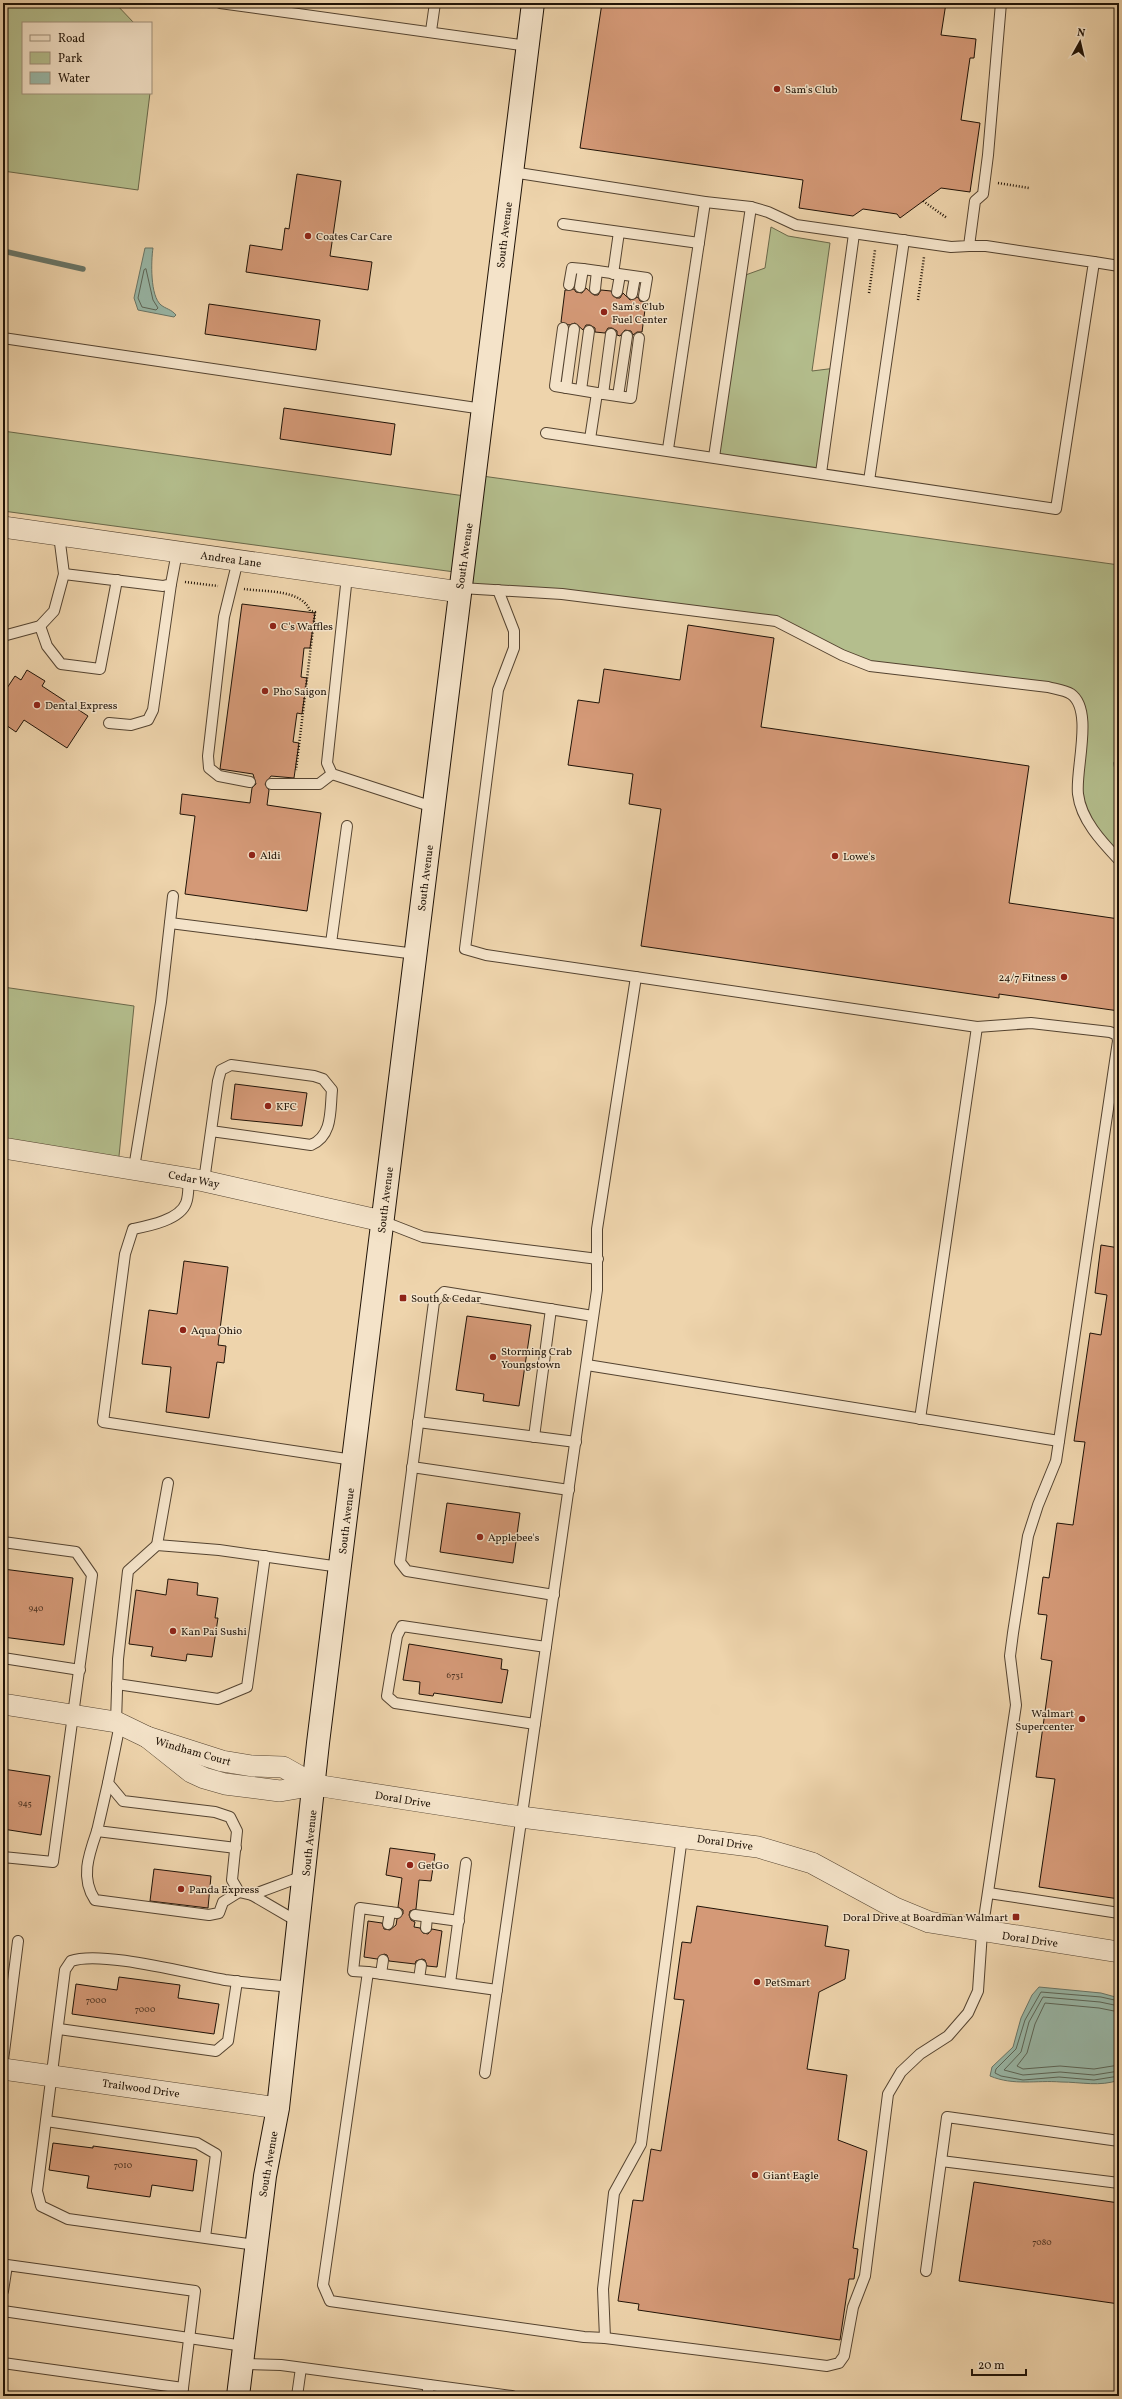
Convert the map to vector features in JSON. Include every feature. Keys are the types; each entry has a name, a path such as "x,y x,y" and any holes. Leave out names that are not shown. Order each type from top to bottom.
{"main road":[{"name":"South Avenue","path":"238,2396 265,2176 278,2108 340,1567 533,3"}],"street":[{"name":"Andrea Lane","path":"3,527 347,576 460,590"},
{"name":"Cedar Way","path":"3,1148 197,1179 382,1221"},
{"name":"Windham Court","path":"3,1704 74,1714 118,1723 147,1737 222,1761 252,1766 283,1767 315,1785"},
{"name":"Doral Drive","path":"315,1785 521,1817 758,1847 787,1854 817,1866 895,1908 929,1922 982,1932 1119,1952"},
{"name":"Trailwood Drive","path":"3,2069 278,2108"}],"lane":[{"path":"220,3 283,7 528,46"},
{"path":"431,31 435,3"},
{"path":"969,246 975,201 983,194 988,155 1001,3"},
{"path":"512,172 705,202 751,207 768,212 796,225 854,234 952,247 986,246 1119,266"},
{"path":"668,449 705,202"},
{"path":"714,457 751,207"},
{"path":"563,224 699,243"},
{"path":"617,292 616,274 619,232"},
{"path":"821,473 854,234"},
{"path":"870,481 904,240"},
{"path":"546,433 668,449 1056,509 1094,262"},
{"path":"569,285 572,268 647,278 644,296"},
{"path":"580,287 582,269"},
{"path":"595,289 597,271"},
{"path":"632,294 635,277"},
{"path":"563,328 555,386 600,394 631,398 639,338"},
{"path":"566,388 574,329"},
{"path":"581,390 589,331"},
{"path":"590,439 611,334"},
{"path":"618,396 626,336"},
{"path":"3,338 483,409"},
{"path":"3,636 40,626 54,611 64,574 59,535"},
{"path":"109,723 131,725 148,720 153,710 177,552"},
{"path":"238,560 224,617 208,756 209,768 219,776 250,782"},
{"path":"64,574 163,586 172,582"},
{"path":"347,576 327,750 327,763 332,774 433,807"},
{"path":"40,626 47,646 61,664 100,669 117,580"},
{"path":"460,590 498,590 562,594 776,621 842,655 870,666 1048,687 1071,694 1078,702 1082,719 1078,794 1086,819 1104,844 1119,860"},
{"path":"368,1972 323,2285 330,2301 584,2337 605,2338 827,2366 838,2364 844,2356 853,2307 865,2276 888,2094 901,2072 920,2054 948,2036 968,2013 978,1991 982,1932 1016,1705 1010,1656 1028,1536 1038,1505 1056,1461 1118,1041 1117,1036 1110,1032 1031,1023 977,1027 486,955 465,949 498,690 514,648 514,631 498,590"},
{"path":"271,784 319,784 332,774"},
{"path":"331,943 347,826"},
{"path":"134,1168 161,1002 173,896"},
{"path":"170,923 416,954"},
{"path":"485,2074 594,1316 598,1259 597,1229 636,977"},
{"path":"920,1419 977,1027"},
{"path":"212,1131 311,1145 319,1141 328,1130 332,1090 323,1079 314,1076 231,1065 221,1070 212,1131 197,1179 186,1205 174,1216 156,1224 133,1229 125,1254 103,1422 353,1460"},
{"path":"382,1221 423,1237 598,1259"},
{"path":"554,1595 407,1571 400,1562 434,1302 444,1292 594,1316"},
{"path":"534,1437 551,1309"},
{"path":"587,1365 1059,1441"},
{"path":"418,1422 576,1442"},
{"path":"412,1467 569,1490"},
{"path":"168,1483 157,1545 128,1571 117,1684 118,1723 108,1783 85,1879 88,1889 95,1900 209,1915 219,1913 223,1902 239,1892 252,1895 300,1923"},
{"path":"3,1542 76,1552 92,1575 74,1714 68,1738 53,1862 3,1857"},
{"path":"157,1545 219,1550 340,1567"},
{"path":"117,1684 218,1699 247,1687 265,1556"},
{"path":"535,1724 394,1703 387,1696 397,1636 402,1626 546,1647"},
{"path":"3,1658 80,1670"},
{"path":"108,1783 123,1801 213,1811 230,1817 238,1831 232,1880 239,1892"},
{"path":"97,1831 236,1848"},
{"path":"605,2338 603,2289 614,2193 641,2144 682,1837"},
{"path":"450,1983 466,1863"},
{"path":"252,1895 305,1875"},
{"path":"989,1893 1119,1913"},
{"path":"388,1924 393,1912 360,1908 353,1971 497,1990"},
{"path":"415,1915 459,1921"},
{"path":"426,1928 427,1917"},
{"path":"3,2060 6,2018 18,1941"},
{"path":"256,2245 68,2218 41,2206 37,2191 59,2029 65,1970 70,1961 81,1957 237,1981 292,1987"},
{"path":"381,1974 383,1960"},
{"path":"419,1979 421,1965"},
{"path":"59,2029 216,2051 228,2041 237,1981"},
{"path":"926,2271 947,2117 1119,2141"},
{"path":"46,2121 197,2143 216,2154 205,2238"},
{"path":"941,2161 1119,2183"},
{"path":"3,2291 7,2265 195,2291 182,2392 3,2363"},
{"path":"3,2311 189,2338 243,2355 301,2368 512,2396"},
{"path":"297,2396 301,2368"},
{"path":"427,2396 429,2385"}],"path":[{"path":"991,182 1029,188"},
{"path":"924,201 947,218"},
{"path":"869,293 876,248"},
{"path":"918,300 925,250"},
{"path":"172,582 231,587 294,596 308,605 310,612 315,612 294,784"}],"green space":[{"path":"3,3 115,3 133,22 22,22 22,94 150,94 138,190 3,171"},
{"path":"771,227 788,236 830,243 812,371 836,368 821,473 714,457 740,277 765,268"},
{"path":"3,431 472,497 475,475 1119,565 1119,747 1114,763 1119,808 1119,860 1104,844 1078,794 1083,719 1071,694 870,666 776,621 562,594 460,592 462,573 3,511"},
{"path":"3,987 134,1006 118,1166 3,1148"}],"water":[{"path":"145,248 153,248 152,278 157,300 161,305 176,315 174,317 138,310 134,298"},
{"path":"1119,747 1119,808 1114,763"},
{"path":"1039,1987 1101,1993 1119,1998 1119,2080 1098,2084 1016,2082 990,2076 992,2067 1013,2047 1021,2018 1032,1995"}],"building":[{"name":"Sam's Club","path":"602,3 946,3 941,35 976,39 974,58 970,58 961,120 980,123 970,192 941,188 900,218 897,214 863,209 853,216 799,208 803,180 580,148"},
{"name":"Coates Car Care","path":"297,174 341,181 330,256 372,262 368,290 246,272 250,245 282,250 285,228 289,229"},
{"name":"Sam's Club Fuel Center","path":"586,288 594,295 598,295 601,290 611,291 616,298 620,298 623,293 630,300 638,297 640,301 646,302 642,332 637,332 633,335 631,331 625,330 620,336 617,335 617,331 612,328 608,328 605,333 595,332 595,328 590,325 586,325 583,330 575,323 569,325 561,322 565,290 574,289 576,292 582,293"},
{"path":"209,304 320,320 316,350 205,334"},
{"path":"284,408 395,424 391,455 280,439"},
{"path":"242,604 315,613 310,648 304,648 301,677 307,678 302,714 297,713 293,742 299,743 294,778 271,776 265,784 269,790 267,805 321,813 307,911 185,894 195,816 180,814 182,794 250,803 252,788 256,784 253,774 220,769"},
{"name":"Lowe's","path":"688,625 774,638 761,727 1029,766 1009,903 1119,919 1119,1011 999,994 999,998 641,946 661,809 629,804 633,774 568,765 578,700 599,703 604,669 680,680"},
{"name":"Dental Express","path":"27,670 45,681 42,686 88,716 67,748 24,720 16,732 3,723 3,694 15,676 21,680"},
{"name":"KFC","path":"235,1084 307,1093 302,1126 231,1119"},
{"name":"Walmart Supercenter","path":"1101,1245 1119,1248 1119,1899 1039,1887 1055,1779 1036,1777 1052,1661 1041,1659 1047,1615 1038,1614 1043,1577 1049,1578 1057,1523 1073,1525 1085,1442 1074,1441 1090,1333 1101,1335 1107,1295 1095,1293"},
{"name":"Aqua Ohio","path":"184,1261 228,1267 218,1345 226,1346 224,1363 217,1362 209,1418 166,1412 171,1367 142,1364 149,1310 177,1314"},
{"name":"Storming Crab Youngstown","path":"467,1316 531,1325 519,1406 483,1401 484,1394 456,1390"},
{"name":"Applebee's","path":"447,1503 520,1513 513,1563 440,1552"},
{"path":"3,1569 73,1578 64,1645 3,1637"},
{"name":"Kan Pai Sushi","path":"168,1579 198,1583 197,1595 218,1598 215,1618 218,1618 212,1657 187,1654 186,1661 151,1656 153,1647 129,1644 136,1590 166,1595"},
{"path":"409,1644 502,1659 501,1669 508,1670 502,1703 434,1693 433,1696 419,1694 420,1682 403,1680"},
{"path":"3,1769 50,1776 41,1835 3,1829"},
{"name":"GetGo","path":"390,1848 435,1854 431,1881 419,1880 416,1909 410,1911 409,1915 411,1920 415,1922 414,1927 420,1928 423,1933 428,1934 432,1929 442,1931 437,1967 427,1966 425,1960 422,1959 416,1961 415,1964 389,1961 387,1955 384,1954 377,1959 364,1957 368,1921 382,1923 384,1929 390,1930 396,1925 397,1919 403,1914 403,1910 398,1907 402,1878 386,1875"},
{"name":"Panda Express","path":"154,1869 211,1876 208,1908 150,1901"},
{"name":"Giant Eagle","path":"697,1906 828,1926 825,1946 849,1950 845,1979 819,1992 807,2069 847,2075 838,2140 867,2151 853,2248 858,2249 854,2279 849,2279 840,2340 638,2310 639,2304 618,2301 633,2200 643,2201 651,2149 661,2151 684,2000 674,1999 682,1942 691,1943"},
{"path":"119,1977 180,1985 178,1998 219,2004 214,2034 72,2014 76,1984 117,1990"},
{"path":"53,2143 93,2148 93,2146 197,2160 193,2191 152,2185 150,2197 87,2188 89,2176 49,2170"},
{"path":"974,2182 1119,2203 1119,2304 959,2281"}],"waterway":[{"path":"3,251 83,269"}],"place":[{"name":"Sam's Club","path":"777,89"},
{"name":"Coates Car Care","path":"308,236"},
{"name":"Sam's Club Fuel Center","path":"604,312"},
{"name":"C's Waffles","path":"273,626"},
{"name":"Pho Saigon","path":"265,691"},
{"name":"Dental Express","path":"37,705"},
{"name":"Aldi","path":"252,855"},
{"name":"Lowe's","path":"835,856"},
{"name":"24/7 Fitness","path":"1064,977"},
{"name":"KFC","path":"268,1106"},
{"name":"South & Cedar","path":"403,1298"},
{"name":"Aqua Ohio","path":"183,1330"},
{"name":"Storming Crab Youngstown","path":"493,1357"},
{"name":"Applebee's","path":"480,1537"},
{"name":"Kan Pai Sushi","path":"173,1631"},
{"name":"Walmart Supercenter","path":"1082,1719"},
{"name":"GetGo","path":"410,1865"},
{"name":"Panda Express","path":"181,1889"},
{"name":"Doral Drive at Boardman Walmart","path":"1016,1917"},
{"name":"PetSmart","path":"757,1982"},
{"name":"Giant Eagle","path":"755,2175"}]}
